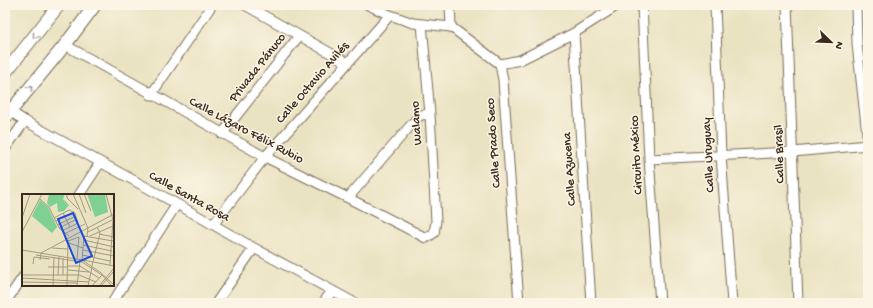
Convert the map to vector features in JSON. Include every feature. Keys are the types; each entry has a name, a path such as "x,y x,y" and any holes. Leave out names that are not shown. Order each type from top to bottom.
{"street":[{"path":"5,72 59,5"},
{"path":"8,115 65,45 95,5"},
{"path":"151,95 212,5"},
{"path":"245,5 348,64"},
{"path":"368,5 390,15 422,24 451,28 500,64 520,60 574,33 618,5"},
{"path":"450,5 451,28"},
{"name":"Circuito México","path":"642,5 649,159 660,303"},
{"name":"Calle Uruguay","path":"715,5 721,155 732,303"},
{"name":"Calle Brasil","path":"787,5 798,303"},
{"path":"649,159 793,152 868,144 857,44 856,5"},
{"name":"Calle Octavio Avilés","path":"213,225 265,157 390,15"},
{"name":"Walamo","path":"418,234 426,238 434,233 436,221 430,114 422,24"},
{"name":"Calle Azucena","path":"574,33 591,303"},
{"name":"Privada Pánuco","path":"222,134 299,36"},
{"name":"Calle Lázaro Félix Rubio","path":"65,45 222,134 418,234"},
{"name":"Calle Prado Seco","path":"500,64 503,80 519,303"},
{"path":"348,198 417,118 421,115 430,114"},
{"name":"Calle Santa Rosa","path":"8,115 25,121 354,303"},
{"path":"5,149 25,121"},
{"path":"80,194 100,163"},
{"path":"112,303 177,204"},
{"path":"216,303 254,248"},
{"path":"5,303 22,278"},
{"path":"323,303 332,291"}]}
